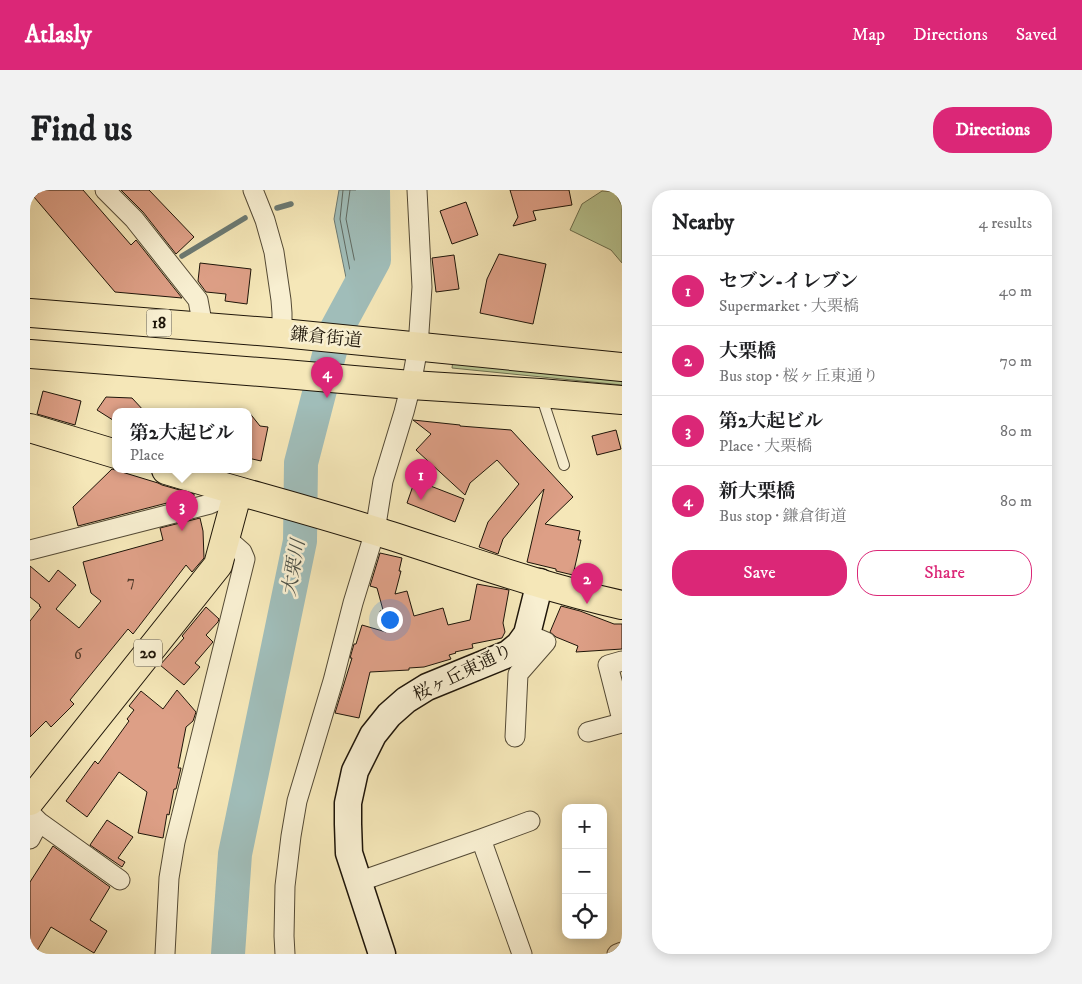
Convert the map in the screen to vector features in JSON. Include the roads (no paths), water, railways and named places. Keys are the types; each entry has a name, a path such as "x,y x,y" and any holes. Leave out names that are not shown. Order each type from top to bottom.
{"main road":[{"name":"鎌倉街道","path":"30,313 285,334 622,367"},
{"path":"30,354 406,385 622,400"},
{"path":"30,428 112,453"},
{"path":"176,473 622,605"},
{"name":"20","path":"32,819 218,566 226,538 250,495"}],"street":[{"path":"105,190 134,219 198,300 203,327"},
{"path":"253,190 265,220 274,252 285,334"},
{"path":"285,954 285,886 297,801 353,603 369,529 404,412 406,385 422,287 417,190"},
{"path":"30,550 250,495"},
{"path":"165,954 169,878 175,842 245,559 242,552 226,538"},
{"name":"桜ヶ丘東通り","path":"382,954 349,853 348,803 355,771 373,735 389,715 406,700 427,687 508,654 519,645 527,634 540,582"},
{"path":"515,737 518,674 546,642 527,634"},
{"path":"588,732 622,722 608,666 622,661"},
{"path":"32,819 120,880"},
{"path":"358,882 530,821"},
{"path":"480,840 522,954"},
{"path":"617,954 622,952"}],"lane":[{"path":"540,393 564,466"}],"water":[{"path":"339,190 379,190 374,260 351,302 334,219"}],"waterway":[{"name":"大栗川","path":"228,954 235,854 300,541 301,463 335,332 374,260 373,190"},
{"path":"277,208 291,204"},
{"path":"182,256 245,218"}],"place":[{"name":"新大栗橋","path":"327,398"},
{"name":"セブン-イレブン","path":"421,500"},
{"name":"第2大起ビル","path":"182,531"},
{"name":"大栗橋","path":"587,604"}]}
